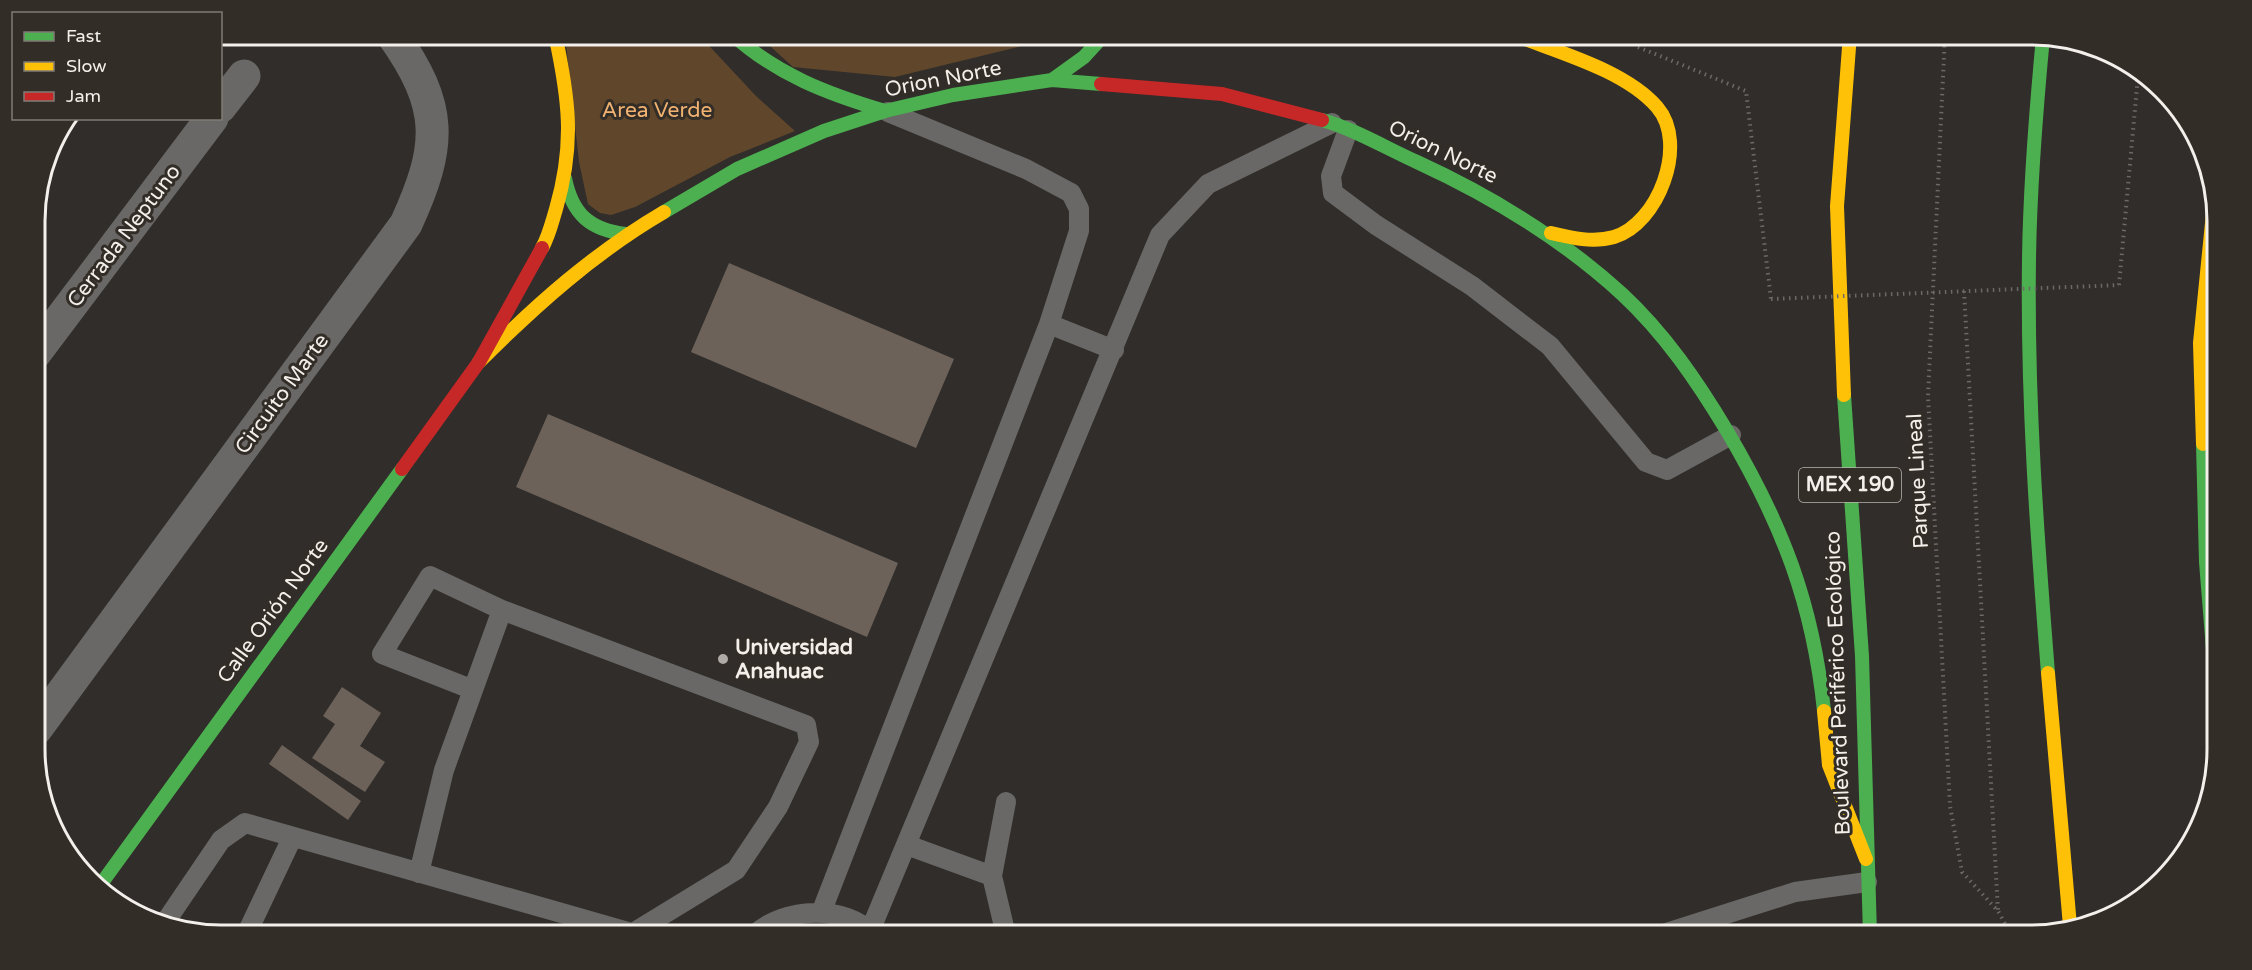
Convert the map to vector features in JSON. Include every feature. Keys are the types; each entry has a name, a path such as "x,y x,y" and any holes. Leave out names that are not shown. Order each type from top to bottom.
{"main road":[{"name":"Calle Orión Norte","path":"104,880 479,362 546,242 565,178 569,129 568,95 557,45"},
{"path":"744,45 761,61 797,82 885,111"},
{"path":"1052,80 1084,57 1095,45"},
{"path":"1537,45 1638,89 1658,107 1665,117 1668,133 1667,170 1661,190 1645,220 1612,238 1589,240 1565,238 1543,231"},
{"name":"Boulevard Periférico Ecológico","path":"1849,45 1838,206 1841,343 1862,656 1869,925"},
{"path":"2042,45 2033,117 2028,229 2031,430 2070,921"},
{"name":"Orion Norte","path":"626,234 737,170 824,131 885,111 953,95 1052,80 1222,94 1340,126 1469,186 1543,231 1622,294 1662,336 1699,384 1731,435 1760,487 1786,545 1806,604 1819,662 1829,765 1866,859"},
{"path":"565,178 567,197 576,213 590,226 607,233 626,234"},
{"name":"Calle Orión Norte","path":"479,362 566,280 626,234"},
{"path":"2207,268 2200,343 2207,574"}],"street":[{"name":"Circuito Marte","path":"45,714 406,224 426,180 433,149 433,120 413,64 400,45"},
{"path":"222,104 244,76"},
{"name":"Cerrada Neptuno","path":"45,340 210,120"}],"lane":[{"path":"821,913 1049,324 1079,231 1079,209 1071,193 1026,169 885,111"},
{"path":"875,925 1160,235 1208,184 1340,126"},
{"path":"1340,126 1331,176 1333,192 1376,225 1472,286 1550,346 1646,462 1667,470 1731,435"},
{"path":"1049,324 1114,350"},
{"path":"471,689 382,654 430,576 502,610 807,725 809,742 778,807 736,870 650,925"},
{"path":"419,873 444,770 471,689 502,610"},
{"path":"1004,925 992,876 1006,802"},
{"path":"169,917 221,840 245,823 604,925"},
{"path":"251,925 292,838"},
{"path":"907,845 992,876"},
{"path":"1691,925 1795,892 1867,882"},
{"path":"768,925 790,915 821,913 847,919 858,925"}],"path":[{"path":"1634,45 1746,91 1771,299 2119,285 2138,81"},
{"name":"Parque Lineal","path":"1944,45 1928,396 1950,794 1962,872 1998,911 2006,925"},
{"name":"Parque Lineal","path":"1964,291 1998,911"}],"green space":[{"name":"Area Verde","path":"566,45 708,45 756,96 795,131 730,157 635,207 611,215 600,213 588,204 579,162"},
{"path":"769,45 1026,45 895,77 793,67"}],"building":[{"path":"729,263 954,359 916,448 691,352"},
{"path":"548,414 898,563 867,637 516,487"},
{"path":"342,687 381,713 360,746 385,762 365,792 312,758 335,724 323,716"},
{"path":"282,745 361,801 348,820 269,764"}],"traffic: fast":[{"path":"745,45 767,61 804,82 843,98 885,111"},
{"path":"1052,80 1084,57 1095,45"},
{"path":"2042,45 2032,176 2029,311 2034,466 2048,673"},
{"path":"664,212 737,169 824,131 885,111 953,95 1052,80 1101,84"},
{"path":"1322,120 1358,134 1445,175 1525,220 1599,274 1638,309 1652,325 1692,376 1716,412 1747,465 1779,532 1803,599 1819,672 1824,711"},
{"path":"565,178 572,201 585,218 602,229 626,234"},
{"path":"1844,395 1862,656 1870,925"},
{"path":"2203,444 2207,575"},
{"path":"104,880 402,469"}],"traffic: slow":[{"path":"542,248 547,239 562,185 568,142 564,80 557,45"},
{"path":"1541,45 1609,72 1643,94 1657,107 1666,123 1670,141 1669,161 1664,181 1644,216 1630,229 1614,237 1598,240 1551,233"},
{"path":"1844,395 1837,206 1849,45"},
{"path":"479,362 522,320 590,262 664,212"},
{"path":"2203,444 2200,343 2207,273"},
{"path":"2048,673 2070,921"},
{"path":"1824,711 1829,765 1866,859"}],"traffic: jam":[{"path":"1101,84 1222,94 1322,120"},
{"path":"402,469 479,362 542,248"}],"place":[{"name":"Universidad Anahuac","path":"723,659"}]}
